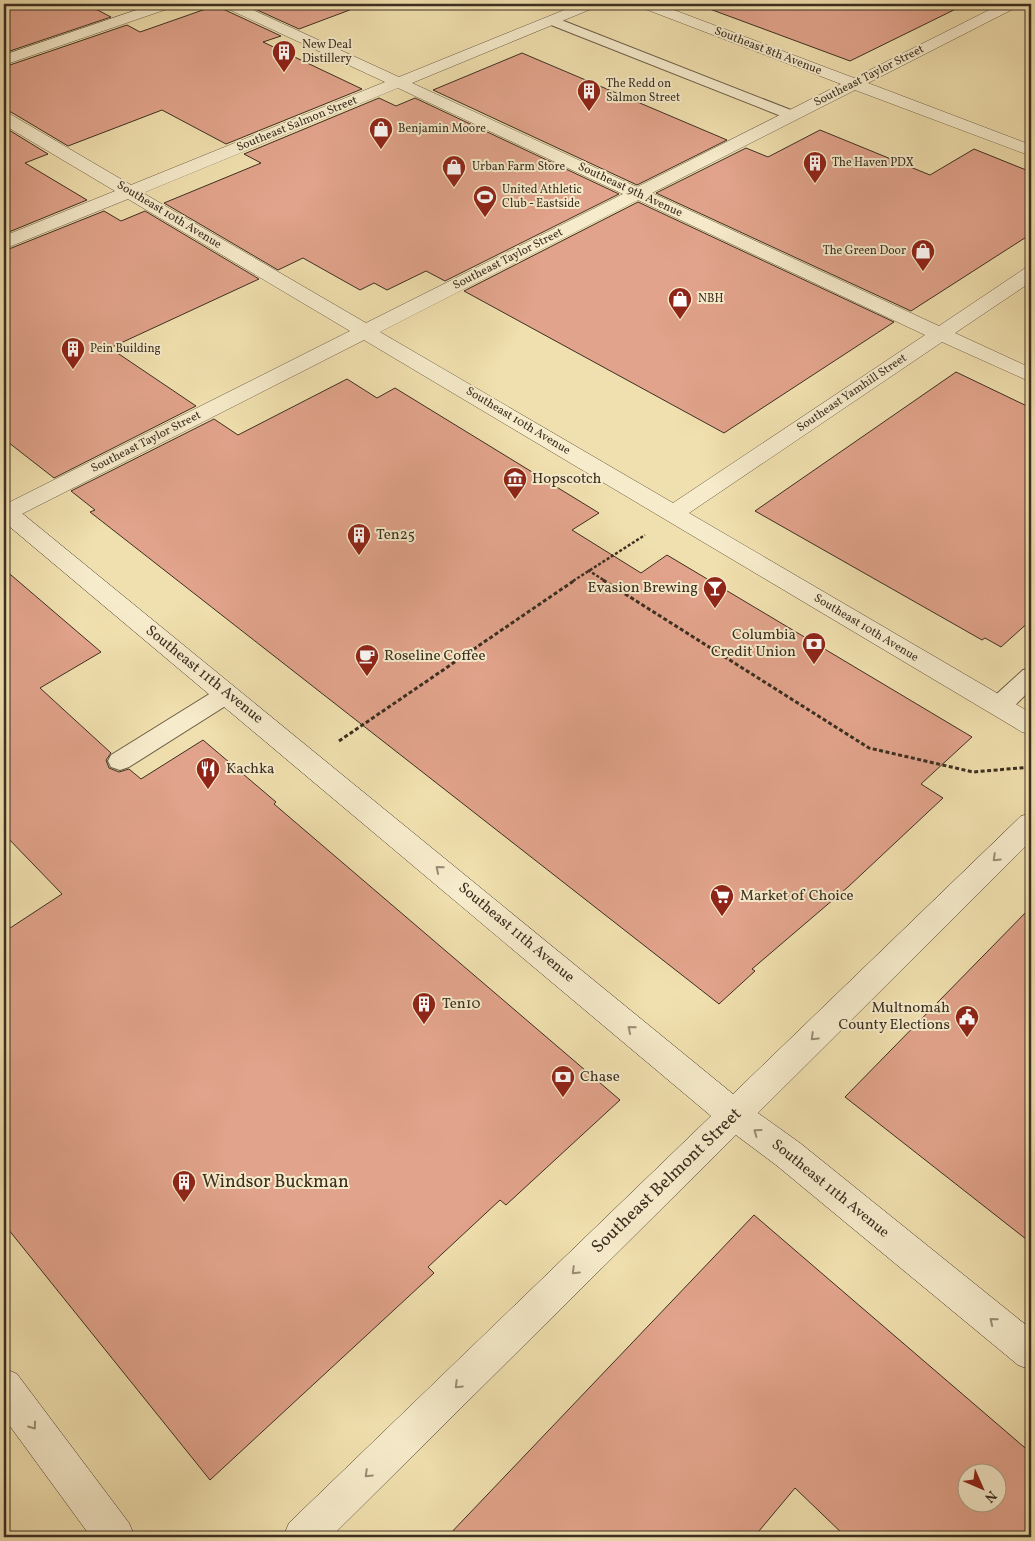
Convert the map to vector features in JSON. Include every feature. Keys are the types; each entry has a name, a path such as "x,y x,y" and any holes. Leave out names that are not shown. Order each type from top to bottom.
{"street":[{"path":"4,60 168,4"},
{"name":"Southeast 9th Avenue","path":"230,4 1031,376"},
{"name":"Southeast Salmon Street","path":"4,243 591,4"},
{"name":"Southeast 8th Avenue","path":"645,4 1031,151"},
{"name":"Southeast Taylor Street","path":"5,512 1012,4"},
{"name":"Southeast 10th Avenue","path":"4,118 1031,725"},
{"name":"Southeast Yamhill Street","path":"673,513 1031,273"},
{"name":"Southeast 11th Avenue","path":"5,512 734,1115 788,1154 1031,1352"},
{"name":"Southeast Belmont Street","path":"303,1537 1031,824"},
{"path":"4,1387 115,1537"}],"lane":[{"path":"552,20 792,115"},
{"path":"998,706 1031,676"},
{"path":"120,761 227,694"}],"path":[{"path":"334,744 588,570 642,538"},
{"path":"588,570 869,748 973,772 1031,767"}],"building":[{"path":"4,4 86,4 111,17 4,53"},
{"path":"220,4 223,9 281,36 263,42 362,89 226,144 162,110 68,146 11,112 4,111 4,67 127,25 140,32"},
{"path":"244,4 355,4 355,8 299,29"},
{"path":"708,4 966,4 850,61 707,8"},
{"name":"The Redd on Salmon Street","path":"522,53 727,140 637,185 433,90"},
{"path":"379,98 396,106 415,98 619,194 445,281 426,271 387,290 374,283 360,290 303,258 278,270 164,203 261,163 244,154"},
{"path":"4,127 48,154 25,163 87,200 4,234"},
{"path":"820,130 930,175 974,149 1031,172 1031,234 911,311 656,193 746,148 768,157"},
{"name":"NBH","path":"638,202 894,322 724,433 464,291"},
{"path":"104,211 121,221 145,211 259,279 110,348 196,406 54,478 4,439 4,251"},
{"path":"956,372 1031,408 1031,620 1001,647 985,638 982,640 755,511"},
{"path":"347,379 377,398 395,388 599,513 572,530 641,573 667,555 972,737 921,784 943,798 848,887 752,969 755,971 719,1004 90,512 95,510 71,491 214,419 238,435"},
{"path":"4,569 101,652 40,688 111,753 106,760 109,768 119,772 129,769 141,779 203,740 276,802 274,804 620,1100 506,1205 500,1200 428,1267 434,1273 210,1480 4,1224 4,932 62,894 4,834"},
{"name":"Multnomah County Elections","path":"1031,907 1031,1243 845,1097"},
{"path":"754,1215 1031,1453 1031,1537 846,1537 795,1488 754,1537 447,1537"}],"place":[{"name":"New Deal Distillery","path":"284,73"},
{"name":"The Redd on Salmon Street","path":"589,112"},
{"name":"Benjamin Moore","path":"381,150"},
{"name":"The Haven PDX","path":"815,184"},
{"name":"Urban Farm Store","path":"454,188"},
{"name":"United Athletic Club - Eastside","path":"485,218"},
{"name":"The Green Door","path":"923,272"},
{"name":"NBH","path":"680,320"},
{"name":"Pein Building","path":"73,370"},
{"name":"Hopscotch","path":"515,500"},
{"name":"Ten25","path":"359,556"},
{"name":"Evasion Brewing","path":"715,609"},
{"name":"Columbia Credit Union","path":"814,665"},
{"name":"Roseline Coffee","path":"367,677"},
{"name":"Kachka","path":"208,790"},
{"name":"Market of Choice","path":"722,917"},
{"name":"Ten10","path":"424,1025"},
{"name":"Multnomah County Elections","path":"967,1038"},
{"name":"Chase","path":"563,1098"},
{"name":"Windsor Buckman","path":"184,1203"}]}
